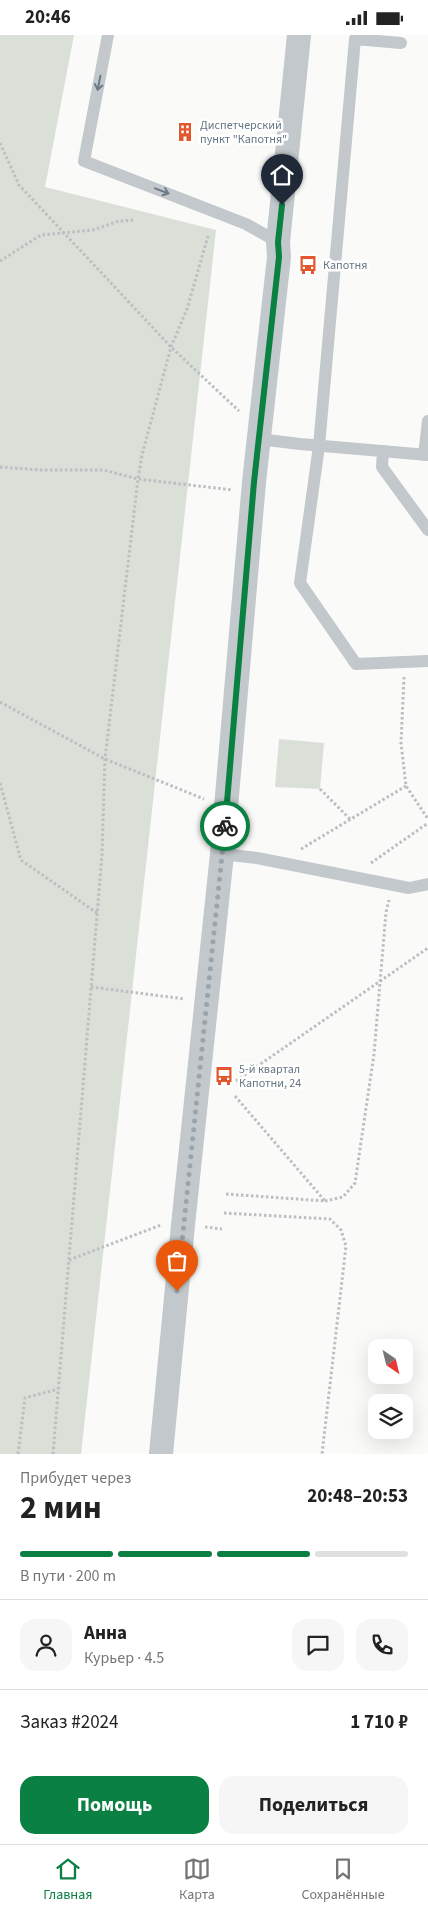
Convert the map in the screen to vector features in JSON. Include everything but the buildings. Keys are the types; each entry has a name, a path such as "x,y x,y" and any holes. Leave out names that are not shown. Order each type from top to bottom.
{"street":[{"path":"161,1454 222,854 259,439 279,257 278,242 300,35"}],"lane":[{"path":"108,35 84,161 246,224 278,242"},
{"path":"401,43 355,39 319,446 300,583 356,664 428,661"},
{"path":"259,439 426,455 428,421"},
{"path":"383,451 382,467 428,530"},
{"path":"222,854 257,858 409,888 428,884"}],"path":[{"path":"0,143 19,185 171,347 242,414"},
{"path":"0,261 41,235 93,230 119,221 134,220"},
{"path":"53,1454 102,854 105,759 138,479 142,455 171,347 187,309 208,237"},
{"path":"0,467 40,470 104,470 138,479 234,490"},
{"path":"364,868 428,821 406,786 401,743 404,676"},
{"path":"0,702 105,759 205,800"},
{"path":"0,783 21,860 97,913"},
{"path":"295,853 406,786"},
{"path":"320,789 350,820"},
{"path":"226,1194 325,1201 343,1197 355,1183 374,1054 386,912 393,885"},
{"path":"236,1081 428,949"},
{"path":"91,987 186,999"},
{"path":"235,1096 325,1201"},
{"path":"224,1213 330,1219 341,1229 346,1246 322,1454"},
{"path":"68,1260 162,1225 222,1229"},
{"path":"18,1454 25,1399 58,1389"}],"shaded area":[{"path":"0,35 74,35 45,187 216,230 81,1454 0,1454"},
{"path":"279,739 324,743 320,789 275,787"}],"way so far":[{"path":"177,1291 225,826"}],"place":[{"name":"Диспетчерский пункт \"Капотня\"","path":"185,132"},
{"name":"Капотня","path":"308,265"},
{"name":"5-й квартал Капотни, 24","path":"224,1076"}],"route":[{"path":"225,826 254,482 279,257 278,242 282,205"}]}
